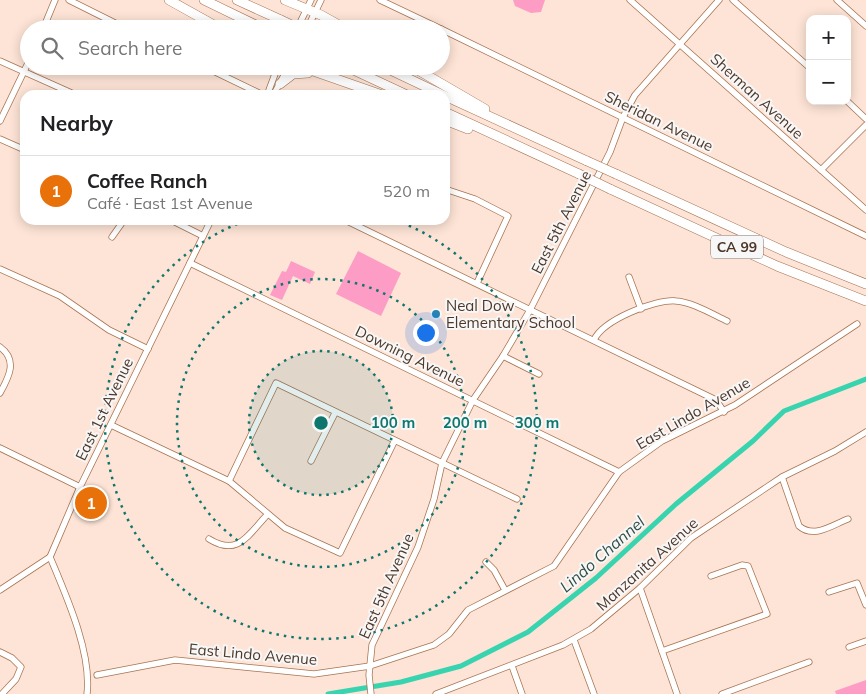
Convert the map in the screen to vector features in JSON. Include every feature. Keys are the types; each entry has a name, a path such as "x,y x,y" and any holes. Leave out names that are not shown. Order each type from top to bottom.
{"highway":[{"path":"169,0 205,20"},
{"path":"204,0 245,20"},
{"path":"237,0 281,20"},
{"path":"285,0 301,0"},
{"path":"285,0 328,20"},
{"path":"280,84 289,75"},
{"path":"319,75 366,90"},
{"path":"364,75 396,90"},
{"name":"CA 99","path":"401,75 433,90"},
{"path":"426,75 515,128"},
{"name":"CA 99","path":"450,98 786,252 866,284"},
{"name":"CA 99","path":"450,114 777,266 866,300"},
{"path":"450,122 494,139 505,140"}],"street":[{"path":"47,20 55,0"},
{"path":"69,0 109,20"},
{"path":"309,20 311,0"},
{"path":"304,20 321,0"},
{"name":"Sheridan Avenue","path":"380,0 422,20"},
{"name":"Sherman Avenue","path":"630,0 866,210"},
{"name":"East 5th Avenue","path":"371,694 369,675 372,645 418,547 427,522 442,464 473,400 503,356 530,310 610,152 623,117 639,90 719,0"},
{"path":"733,0 806,64"},
{"path":"837,0 866,26"},
{"name":"Sheridan Avenue","path":"450,33 866,236"},
{"path":"0,61 20,70"},
{"path":"0,121 23,75"},
{"path":"31,75 65,90"},
{"path":"222,75 253,90"},
{"path":"271,90 276,75"},
{"path":"275,90 284,75"},
{"path":"851,105 866,119"},
{"path":"821,170 866,125"},
{"path":"0,139 20,148"},
{"path":"450,192 475,199 508,216 477,282"},
{"path":"112,237 120,225"},
{"path":"181,225 203,236"},
{"name":"East 1st Avenue","path":"50,557 80,487 208,225"},
{"path":"356,225 477,282 530,310 716,400 724,412"},
{"name":"Downing Avenue","path":"190,264 619,472"},
{"path":"0,269 60,296 109,330 148,349"},
{"path":"629,277 642,309"},
{"path":"594,340 599,332 611,322 642,309 676,301 726,321"},
{"name":"East Lindo Avenue","path":"97,675 175,660 314,674 370,666 434,646 449,634 468,610 550,569 558,562 619,472 662,441 724,412 857,324"},
{"path":"0,347 6,353 12,366 0,393"},
{"path":"503,356 539,374"},
{"path":"228,482 276,383 394,442 517,499"},
{"path":"311,461 336,413"},
{"path":"111,425 228,482 267,515 296,534 340,554 394,442"},
{"name":"Manzanita Avenue","path":"436,694 451,692 574,640 603,621 691,538 782,477 835,451 866,432"},
{"path":"0,448 80,487"},
{"path":"782,477 800,526 806,532 814,533 848,519"},
{"path":"209,539 226,546 237,544 267,515"},
{"path":"0,590 50,557 86,656 89,677 87,694"},
{"path":"486,562 494,570 505,590"},
{"path":"662,651 767,614 748,566 742,564 711,576"},
{"path":"829,592 857,583 866,605"},
{"path":"640,588 677,694"},
{"path":"574,640 594,694"},
{"path":"849,647 866,642"},
{"path":"0,652 12,658 21,667 16,679 2,694"},
{"path":"722,694 809,662"},
{"path":"512,666 522,694"}],"shaded area":[{"path":"513,0 545,0 541,12 531,13 515,6"},
{"path":"358,251 401,273 381,316 336,294"},
{"path":"291,261 315,272 310,284 293,276 282,300 270,295 282,271 286,272"},
{"path":"866,680 866,694 836,694 835,691"}],"waterway":[{"name":"Lindo Channel","path":"328,694 401,682 461,666 528,632 596,578 676,504 753,441 784,411 866,379"}],"place":[{"name":"Neal Dow Elementary School","path":"436,314"},
{"name":"Coffee Ranch","path":"91,503"}]}
